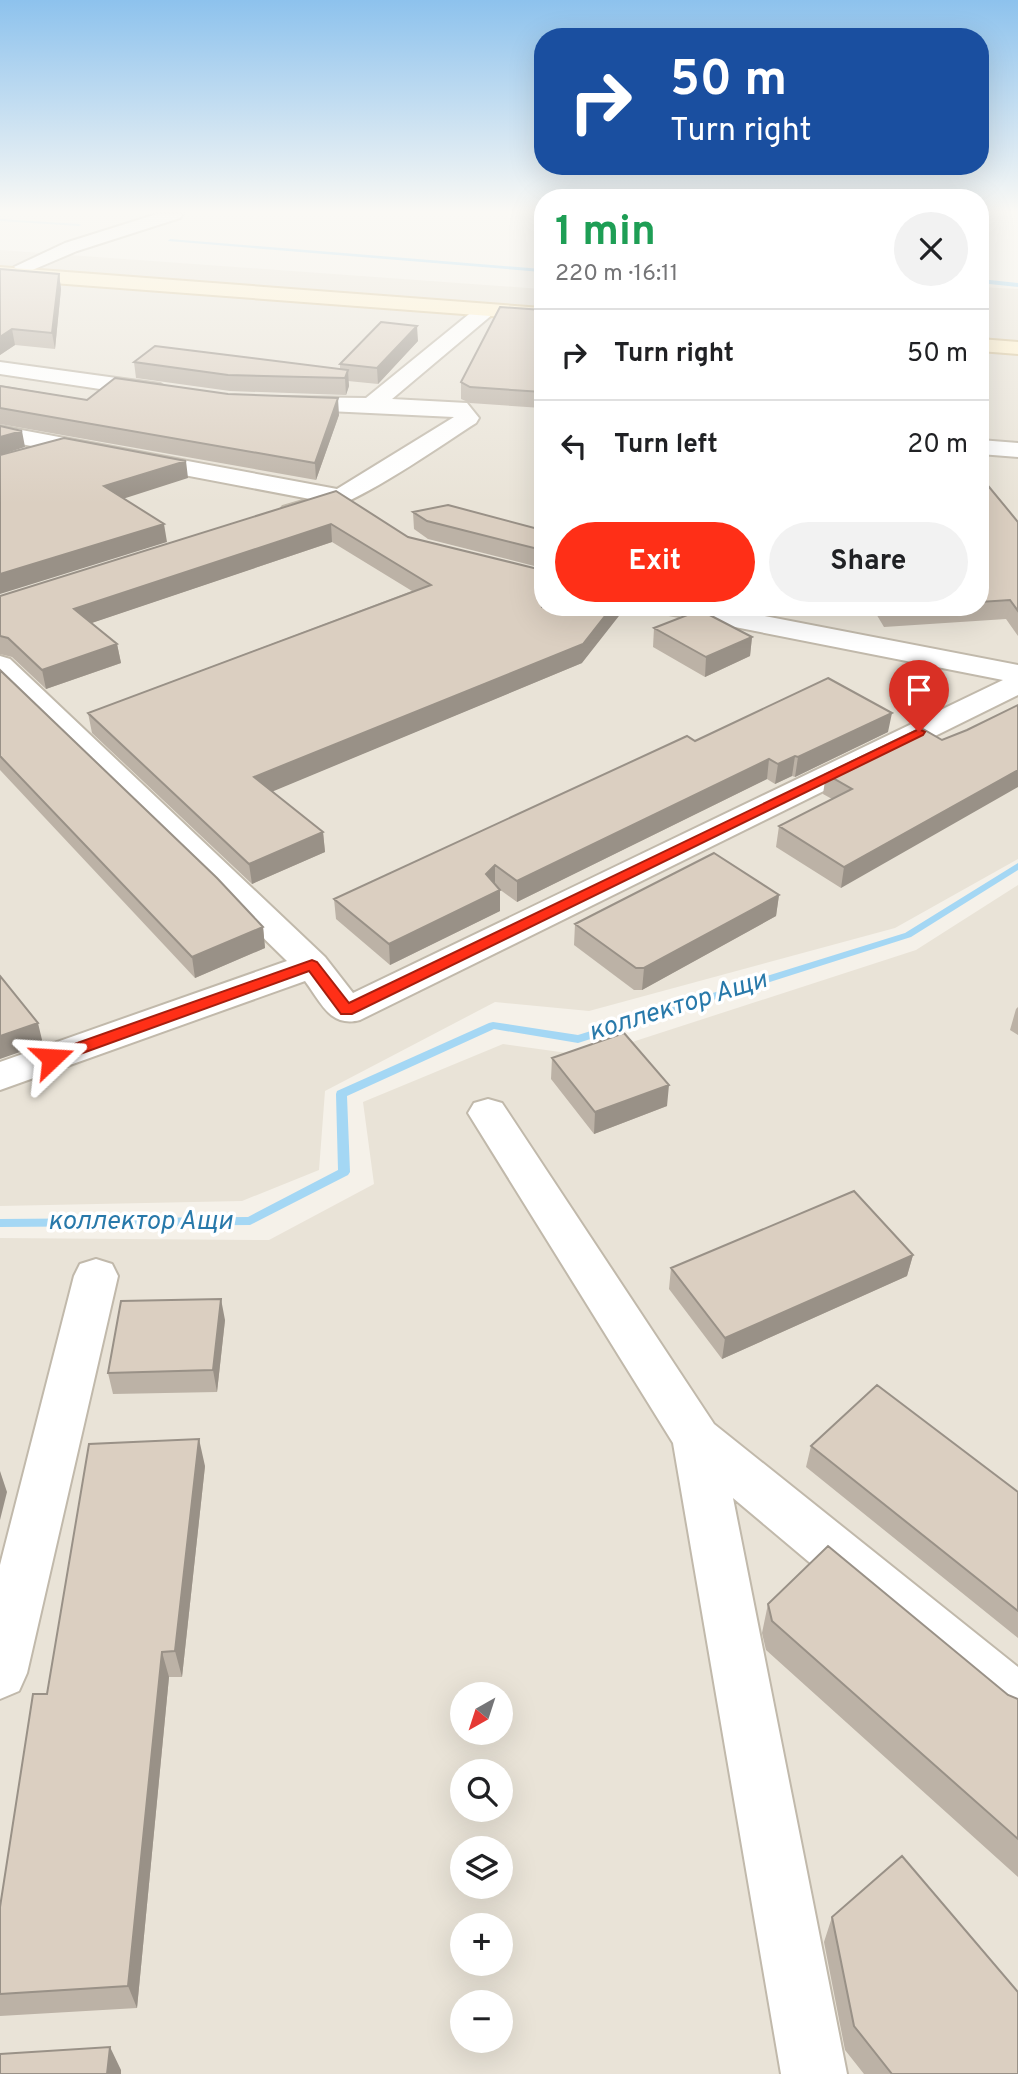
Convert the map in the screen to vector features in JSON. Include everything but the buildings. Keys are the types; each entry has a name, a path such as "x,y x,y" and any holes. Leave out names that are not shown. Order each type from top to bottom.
{"main road":[{"path":"497,311 534,313"},
{"path":"989,338 1018,340"},
{"path":"989,346 1018,348"}],"street":[{"path":"374,403 485,311"},
{"path":"0,368 177,394"},
{"path":"269,402 374,403 459,408 468,418 341,497 275,518"},
{"path":"0,433 341,497 366,512"},
{"path":"13,461 67,446"},
{"path":"989,448 1018,450"},
{"path":"720,616 1018,674"},
{"path":"0,665 312,965 347,1011 1018,684"},
{"path":"0,1076 312,965"},
{"path":"488,1114 697,1439 1018,1702"},
{"path":"0,1673 96,1276"},
{"path":"697,1439 814,2074"}],"shaded area":[{"path":"0,311 534,311 534,616 989,616 989,311 1018,311 1018,859 895,928 589,1011 495,1002 325,1091 319,1170 242,1201 0,1206"},
{"path":"1018,885 1018,2074 0,2074 0,1238 269,1240 374,1184 363,1102 503,1044 589,1056 916,950"}],"waterway":[{"name":"коллектор Ащи","path":"0,1223 250,1221 344,1172 341,1094 493,1025 578,1039 908,935 1018,866"}],"route":[{"path":"52,1058 312,965 347,1011 919,732"}]}
